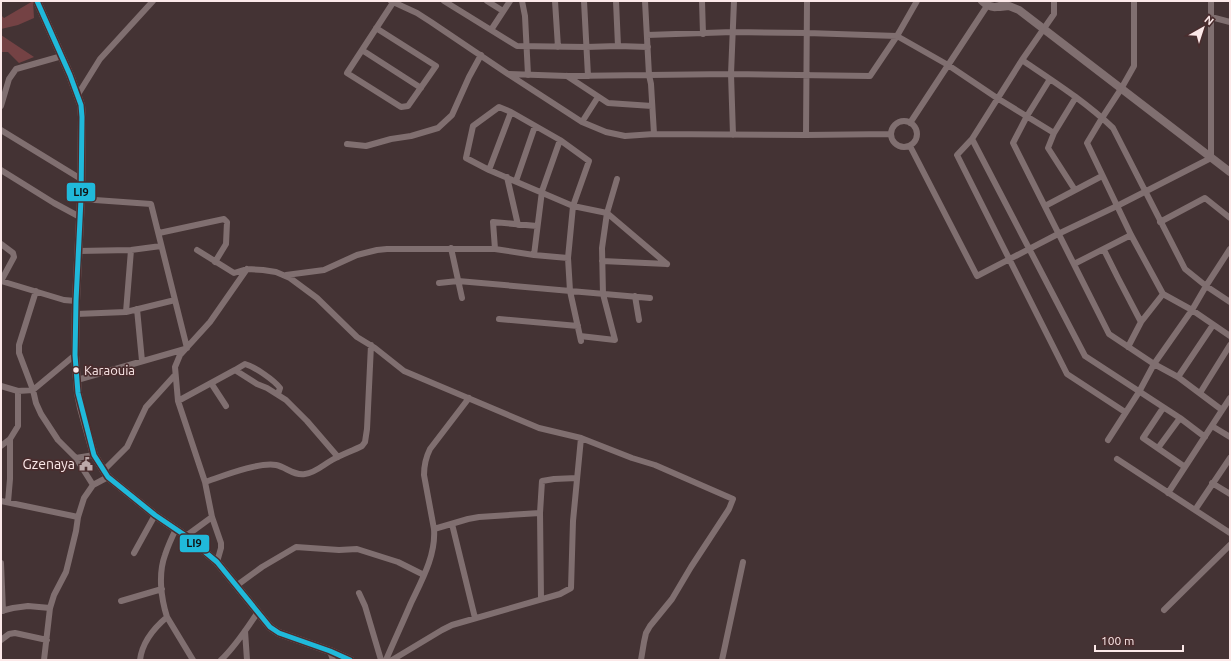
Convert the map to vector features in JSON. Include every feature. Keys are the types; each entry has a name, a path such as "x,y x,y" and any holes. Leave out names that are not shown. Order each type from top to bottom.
{"street":[{"path":"37,1 62,56 81,105 81,199 75,355 78,393 94,455 106,474 217,562 270,627 279,633 330,651 350,660"},
{"path":"77,96 100,59 153,1"},
{"path":"376,28 436,66 408,106 401,107 347,73 392,1 422,16 582,122 606,132 625,136 654,134 891,134"},
{"path":"444,1 518,46 648,47"},
{"path":"487,1 503,11"},
{"path":"491,30 510,1"},
{"path":"522,1 525,16 528,75"},
{"path":"554,1 558,47"},
{"path":"584,1 588,76"},
{"path":"616,1 618,46"},
{"path":"645,1 654,134"},
{"path":"702,1 703,34"},
{"path":"733,135 731,74 734,1"},
{"path":"806,135 807,1"},
{"path":"508,74 567,76 731,74 870,76 897,36 917,1"},
{"path":"1000,7 1007,1"},
{"path":"1012,1 1019,10 1044,30 1230,172"},
{"path":"1054,1 1054,14 1044,30 1022,60 972,139 957,155 1067,374 1125,412"},
{"path":"1134,1 1134,66 1087,143 1132,236 1163,294 1192,310 1230,336"},
{"path":"1211,1 1211,158"},
{"path":"910,123 948,65 985,3 991,7 1009,6 1019,10"},
{"path":"1210,16 1230,22"},
{"path":"647,35 733,32 807,32 897,36 948,65 997,98 1054,133"},
{"path":"362,50 420,88"},
{"path":"346,144 366,146 438,128 452,115 480,55"},
{"path":"1,106 9,78 16,69 62,56"},
{"path":"1022,60 1076,97 1113,128 1185,269 1206,286 1230,302"},
{"path":"567,76 608,103 652,106"},
{"path":"1050,79 1027,116 1013,143 1109,334 1154,364 1178,377 1222,410"},
{"path":"582,122 598,97"},
{"path":"1075,190 1048,148 1054,133 1076,97"},
{"path":"602,261 667,264 607,213 573,206 489,170 466,158 473,126 499,107 511,112 560,140 589,161 573,206 568,258 570,291 581,339 615,340 603,294 602,261 602,248 607,213 616,179"},
{"path":"489,170 511,112"},
{"path":"902,122 910,123 916,129 916,140 910,146 901,147 892,139 891,134 894,126 902,122"},
{"path":"516,181 535,126"},
{"path":"1,130 81,179"},
{"path":"972,139 1085,356 1180,418 1205,437"},
{"path":"534,255 542,192 560,140"},
{"path":"910,146 977,276 1211,158"},
{"path":"1,170 54,203 80,217"},
{"path":"1045,206 1102,176"},
{"path":"507,177 518,225"},
{"path":"1160,222 1204,198 1230,218"},
{"path":"81,199 149,203 152,206 187,348"},
{"path":"159,233 224,219 228,222 227,242 215,262"},
{"path":"495,249 493,222 537,226"},
{"path":"1074,264 1132,236"},
{"path":"1,244 13,252 14,257 1,281 64,300 76,301"},
{"path":"78,250 130,250 161,246"},
{"path":"284,276 324,270 357,255 377,250 451,248 495,249 568,258"},
{"path":"451,248 462,298"},
{"path":"1108,440 1139,392 1154,364 1192,310 1230,249"},
{"path":"126,312 130,250"},
{"path":"197,250 234,273 247,270 270,271 296,282 308,291 357,337 371,345 404,371 538,428 581,438 626,456 661,467 733,499 725,515 690,567 672,599 650,626 646,633 641,660"},
{"path":"1104,250 1141,322"},
{"path":"217,562 221,543 212,517 205,482 178,401 175,367 180,355 210,322 247,270"},
{"path":"439,283 458,282 650,298"},
{"path":"36,291 19,345 19,353 33,390 36,403 48,426 58,440 76,458 93,485"},
{"path":"1128,347 1141,322 1163,294"},
{"path":"635,296 640,320"},
{"path":"76,314 126,312 175,300"},
{"path":"137,309 142,361"},
{"path":"499,319 578,326"},
{"path":"1178,377 1213,325"},
{"path":"205,482 231,473 267,464 276,465 299,475 307,474 362,446 365,442 367,430 371,345"},
{"path":"1200,393 1230,345"},
{"path":"77,380 187,348"},
{"path":"2,387 18,391 33,390 75,355"},
{"path":"178,401 245,364 255,368 277,385 280,388 278,394"},
{"path":"235,370 286,400 296,409 338,457"},
{"path":"44,660 50,608 54,595 66,572 70,560 78,517 84,498 93,485 106,474 127,447 146,407 175,375"},
{"path":"211,383 226,406"},
{"path":"1,446 10,439 18,426 18,391"},
{"path":"386,660 424,575 432,552 434,529 424,476 427,455 469,398"},
{"path":"1168,493 1230,398"},
{"path":"1163,408 1143,438 1185,467"},
{"path":"1158,448 1180,418"},
{"path":"1212,426 1230,437"},
{"path":"392,660 452,625 560,594 571,588 573,521 581,438"},
{"path":"8,502 10,479 10,439"},
{"path":"76,458 94,455"},
{"path":"1195,510 1212,483 1227,468 1230,458"},
{"path":"1117,459 1230,533"},
{"path":"542,599 540,513 542,480 577,478"},
{"path":"1212,483 1230,494"},
{"path":"1,501 78,517"},
{"path":"434,529 479,517 540,513"},
{"path":"134,552 155,514"},
{"path":"186,536 212,517"},
{"path":"452,524 475,618"},
{"path":"176,529 164,556 161,569 163,602 167,617 193,660"},
{"path":"1164,610 1230,545"},
{"path":"236,586 262,567 296,547 339,550 356,549 398,562 424,575"},
{"path":"722,660 743,562"},
{"path":"1,563 2,611 28,606 50,608"},
{"path":"121,601 162,589"},
{"path":"360,593 381,660"},
{"path":"221,660 227,655 258,612"},
{"path":"140,660 148,639 157,626 167,617"},
{"path":"245,631 247,660"},
{"path":"1,640 9,634 15,633 46,640"},
{"path":"330,651 333,660"}],"shaded area":[{"path":"33,1 34,18 18,25 1,29 1,15 4,18"},
{"path":"1,35 34,57 19,63 8,52 1,52"}],"transit line":[{"name":"LI9","path":"37,1 70,75 81,105 81,199 75,355 78,393 94,455 108,477 155,515 186,536 217,562 270,627 279,633 330,651 350,660"}],"place":[{"name":"Karaouia","path":"76,370"},
{"name":"Gzenaya","path":"86,464"}]}
